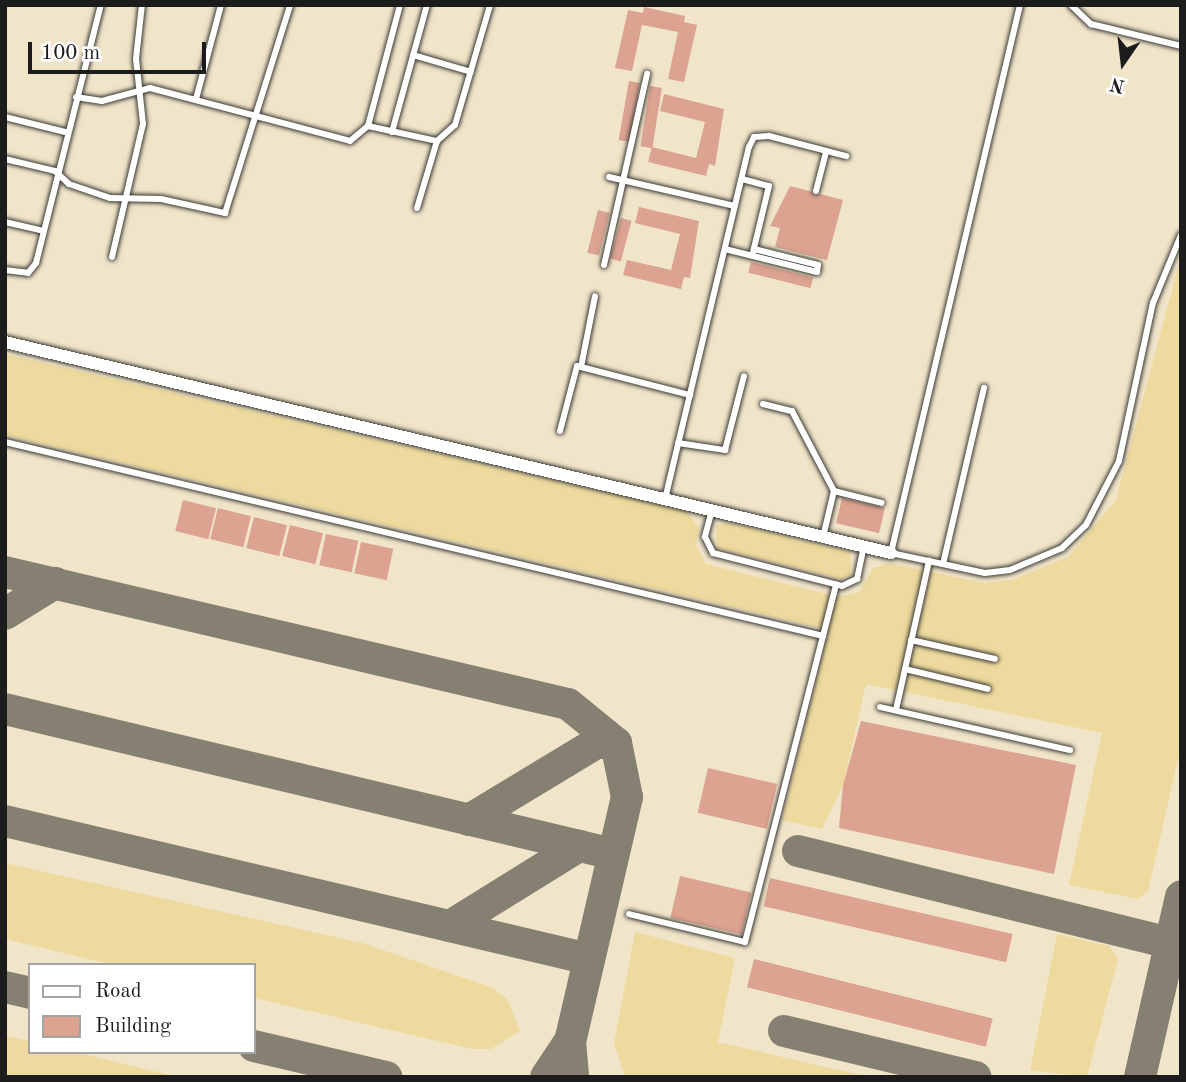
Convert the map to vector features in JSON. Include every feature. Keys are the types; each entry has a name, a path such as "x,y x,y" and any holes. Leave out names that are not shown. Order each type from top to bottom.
{"street":[{"path":"5,342 891,553"}],"lane":[{"path":"5,270 33,270 40,230 65,132 101,5"},
{"path":"112,257 143,124 136,59 142,5"},
{"path":"196,99 221,5"},
{"path":"5,159 55,171 88,192 126,200 161,199 225,213 290,5"},
{"path":"76,97 102,101 141,90 196,99 350,141 368,126 400,5"},
{"path":"391,132 426,5"},
{"path":"416,208 437,141 456,125 490,5"},
{"path":"1020,5 891,553 985,573 1010,570 1062,548 1086,525 1119,461 1153,303 1181,235"},
{"path":"1072,5 1091,24 1181,46"},
{"path":"413,55 471,72"},
{"path":"604,265 648,74"},
{"path":"5,117 65,132"},
{"path":"368,126 437,141"},
{"path":"665,499 735,205 754,137 846,156"},
{"path":"816,191 826,152"},
{"path":"609,177 735,205"},
{"path":"742,179 769,186 753,253"},
{"path":"5,222 40,230"},
{"path":"725,249 753,253 818,265 817,272 753,253"},
{"path":"581,367 595,296"},
{"path":"560,431 574,369 581,367 690,395"},
{"path":"678,443 725,450 744,376"},
{"path":"943,564 984,388"},
{"path":"763,404 792,411 834,491 823,537"},
{"path":"5,442 823,636"},
{"path":"834,491 882,503"},
{"path":"712,510 705,537 713,554 836,584 857,579 864,547"},
{"path":"896,710 929,561"},
{"path":"629,914 745,942 836,584"},
{"path":"911,640 995,659"},
{"path":"905,669 988,689"},
{"path":"880,707 1070,750"}],"sand":[{"path":"1181,256 1181,746 1148,891 1138,899 1069,885 1102,733 866,684 843,785 822,829 782,820 829,630 5,435 5,354 687,511 699,528 696,545 706,564 839,597 859,592 873,568 889,563 984,583 1012,580 1068,557 1116,500"},
{"path":"728,523 850,552 851,575 842,579 717,548 716,525"},
{"path":"5,863 362,943 491,987 507,999 520,1031 491,1049 472,1049 256,998 256,963 105,963 5,939"},
{"path":"635,932 735,958 718,1042 870,1077 625,1077 614,1043"},
{"path":"1057,934 1109,946 1118,959 1087,1077 1030,1070"},
{"path":"5,1036 28,1041 28,1054 83,1054 178,1077 5,1077"}],"building":[{"path":"644,7 685,16 684,22 697,25 684,82 668,79 678,32 642,25 632,71 615,68 628,10 643,13"},
{"path":"629,81 640,83 629,142 619,140"},
{"path":"650,86 662,88 652,148 640,146"},
{"path":"664,94 724,109 715,166 709,164 706,176 648,162 652,147 696,158 705,122 660,111"},
{"path":"790,186 843,200 827,260 775,247 780,228 770,226"},
{"path":"639,207 699,221 690,278 684,277 681,289 623,275 627,260 671,270 680,234 635,223"},
{"path":"598,210 610,213 599,256 587,253"},
{"path":"621,218 632,221 621,261 610,259"},
{"path":"751,262 813,277 810,288 748,273"},
{"path":"842,498 885,508 879,533 836,523"},
{"path":"183,500 216,508 208,539 175,531"},
{"path":"218,508 251,516 243,547 210,539"},
{"path":"254,517 287,525 279,556 246,548"},
{"path":"290,525 323,533 315,564 282,556"},
{"path":"326,534 358,541 352,572 319,565"},
{"path":"361,542 393,549 387,580 354,573"},
{"path":"861,721 1076,765 1054,874 839,828 843,785"},
{"path":"708,768 777,784 767,829 698,813"},
{"path":"680,876 751,892 741,934 670,918"},
{"path":"770,878 1013,934 1006,962 763,906"},
{"path":"754,959 993,1019 986,1047 747,987"}],"taxiway":[{"path":"5,572 568,704 616,743 627,797 570,1041"},
{"path":"5,614 55,583"},
{"path":"5,709 613,854"},
{"path":"469,820 596,743 616,743"},
{"path":"5,821 589,959"},
{"path":"450,926 579,846"},
{"path":"798,851 1169,943"},
{"path":"1140,1077 1181,897"},
{"path":"5,987 28,993"},
{"path":"784,1031 976,1077"},
{"path":"546,1077 570,1041 573,1077"},
{"path":"256,1046 386,1077"}]}
